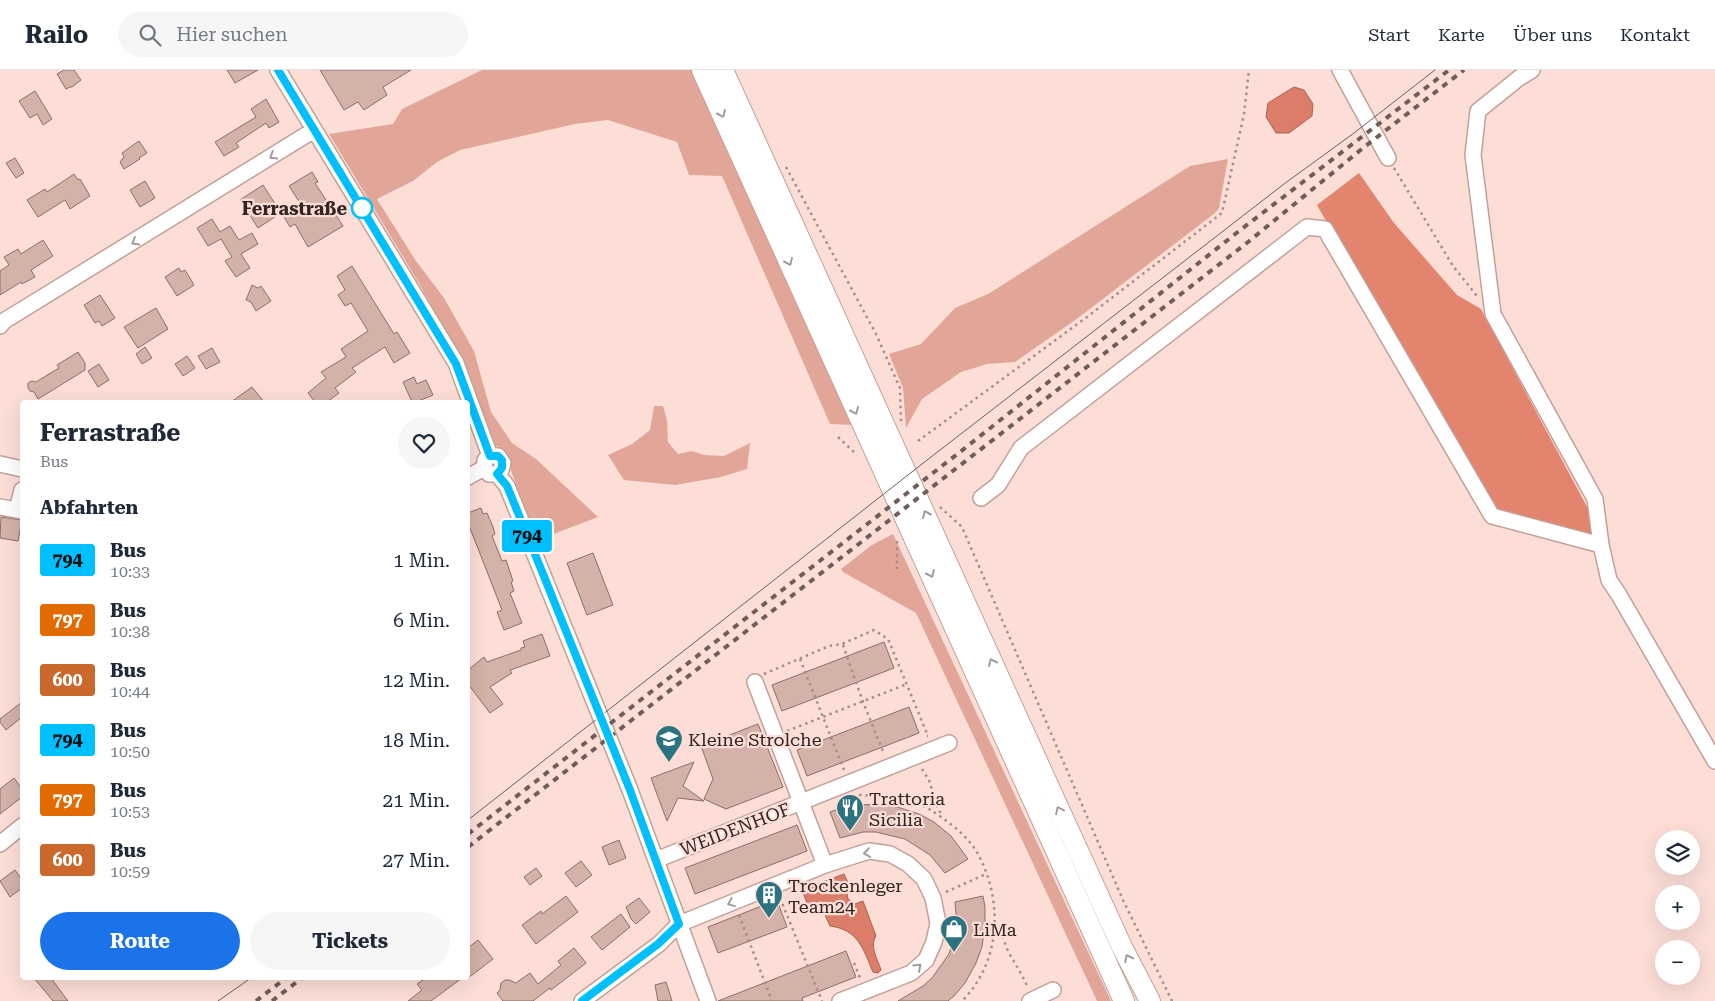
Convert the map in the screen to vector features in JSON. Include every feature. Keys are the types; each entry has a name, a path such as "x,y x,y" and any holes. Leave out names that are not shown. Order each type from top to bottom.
{"main road":[{"path":"702,70 1124,1001"},
{"path":"723,70 1032,752 1122,946 1150,1001"}],"street":[{"path":"278,70 456,364 468,400"},
{"path":"1340,70 1388,158"},
{"path":"1532,70 1478,111 1473,155 1492,314 1595,499 1601,545 1609,580 1620,595 1715,761"},
{"path":"2,324 314,130"},
{"path":"981,498 998,485 1021,448 1307,227 1325,229 1492,516 1601,545"},
{"path":"470,406 490,466 507,486 630,790 708,1001"},
{"path":"0,464 20,469"},
{"path":"470,476 490,466"},
{"path":"0,507 20,510"},
{"path":"755,682 801,803 851,789 889,767 949,743"},
{"name":"WEIDENHOF","path":"656,860 801,803 825,865"},
{"path":"0,844 20,828"},
{"path":"582,1001 658,944 679,924 825,865 869,851 890,854 908,864 924,878 933,898 938,922 934,942 926,960 911,974 877,994 840,1001"},
{"path":"1032,1000 1053,990"}],"path":[{"path":"918,441 1087,317 1222,213 1244,114 1249,70"},
{"path":"1388,158 1453,266 1492,314"},
{"path":"782,159 876,334 900,388 901,429"},
{"path":"940,507 962,527 1123,900 1172,1001"},
{"path":"755,682 770,671 829,646 842,644 874,630 888,639 928,736 916,743 916,756 929,780 943,818"},
{"path":"842,644 889,767"},
{"path":"800,659 851,789 903,799 928,808 953,825 974,848 986,874 993,901 996,924 993,943 985,968 973,990 962,1001"},
{"path":"776,735 907,684"},
{"path":"933,898 986,874"},
{"path":"775,885 822,1001"},
{"path":"734,902 772,1001"},
{"path":"996,924 1001,931 1008,950 1023,974 1032,1000"},
{"path":"965,997 969,1001"}],"shaded area":[{"path":"482,70 694,70 853,425 830,424 722,176 689,175 677,142 608,120 575,124 460,150 437,162 413,181 377,199 416,261 444,298 474,351 491,412 512,443 536,459 598,517 543,538 535,534 510,468 508,456 503,449 496,446 465,366 420,285 329,134 393,124 402,109"},
{"path":"1294,87 1304,90 1313,104 1312,116 1289,133 1276,133 1266,117 1268,103"},
{"path":"1228,159 1219,208 1215,213 1078,318 1015,362 987,364 961,372 922,399 906,428 903,388 889,354 921,344 955,308 988,294 1190,166"},
{"path":"1359,173 1394,223 1457,295 1481,309 1592,516 1595,533 1571,543 1493,514 1317,205"},
{"path":"654,406 663,406 667,420 668,442 678,454 692,451 704,455 724,456 750,443 747,469 721,477 675,485 624,480 608,455 632,444 650,430"},
{"path":"893,534 1111,1001 1097,1001 916,613 843,572 841,569 872,545"},
{"path":"844,874 851,889 847,893 848,899 855,904 863,901 876,936 873,944 881,970 878,973 873,972 863,948 854,936 840,928 830,926 820,904 809,908 802,890"}],"building":[{"path":"64,70 74,70 81,80 66,89 57,74"},
{"path":"227,70 258,70 235,83"},
{"path":"320,70 411,70 383,87 387,95 364,110 358,102 344,110"},
{"path":"35,91 52,119 43,125 37,114 30,118 19,101"},
{"path":"266,99 279,122 269,128 266,123 236,143 239,147 224,156 215,142 256,117 251,109"},
{"path":"139,141 147,153 124,169 120,162 124,157 122,153"},
{"path":"15,158 24,173 16,178 6,163"},
{"path":"312,172 318,182 315,183 343,226 308,247 295,224 290,227 283,215 300,203 289,186"},
{"path":"74,174 78,180 80,179 90,196 70,209 65,200 38,217 27,200 45,189 47,192"},
{"path":"145,181 155,198 140,207 130,190"},
{"path":"263,185 281,213 258,228 240,200"},
{"path":"212,219 220,232 230,226 239,240 252,233 258,244 241,254 250,268 236,277 225,261 232,257 221,239 208,246 197,228"},
{"path":"43,240 53,256 31,270 35,277 22,284 21,282 0,295 0,271 9,265 4,257 18,249 21,254"},
{"path":"352,266 394,334 397,332 410,353 394,363 385,347 352,368 356,372 335,388 339,393 330,400 313,400 308,393 326,378 321,372 346,357 341,349 368,331 351,303 345,306 338,295 345,290 337,276"},
{"path":"179,268 181,272 185,270 194,285 177,296 165,277"},
{"path":"252,285 258,288 261,286 271,301 256,311 251,302 246,300"},
{"path":"100,295 115,318 102,326 99,321 95,323 84,305"},
{"path":"156,308 168,329 138,348 124,327"},
{"path":"145,347 152,358 142,364 136,354"},
{"path":"212,348 220,362 206,369 198,356"},
{"path":"78,352 85,363 85,370 38,399 34,392 30,391 28,383 36,382 59,368 57,365"},
{"path":"187,356 195,368 183,376 175,364"},
{"path":"99,364 109,380 98,387 88,371"},
{"path":"414,377 417,384 426,380 433,395 421,400 411,400 403,382"},
{"path":"252,387 262,400 234,400"},
{"path":"481,508 483,514 487,513 495,534 492,536 502,561 506,560 513,581 511,582 514,591 510,593 522,623 504,630 497,612 502,610 470,528 470,512"},
{"path":"1,517 20,520 18,541 0,538"},
{"path":"593,553 613,605 587,615 567,563"},
{"path":"542,634 550,656 510,670 512,673 490,687 503,704 490,713 470,687 470,668 484,657 487,662 521,650 521,648 525,647 523,641"},
{"path":"884,642 894,668 782,711 772,685"},
{"path":"20,704 20,719 6,730 0,719"},
{"path":"909,707 919,733 807,776 797,750"},
{"path":"758,724 783,787 726,809 704,799 713,779 701,746"},
{"path":"694,762 683,786 704,801 678,798 667,821 651,778"},
{"path":"14,778 20,786 20,799 0,814 0,789"},
{"path":"881,804 919,814 934,822 951,836 968,859 945,873 930,855 905,839 876,832 863,832 840,838 830,812 858,805"},
{"path":"797,825 807,851 695,894 685,868"},
{"path":"619,840 626,858 609,865 602,847"},
{"path":"581,861 592,875 576,887 565,873"},
{"path":"536,868 542,876 530,885 524,877"},
{"path":"15,870 20,877 20,890 10,897 0,881"},
{"path":"566,896 578,912 536,944 522,925 541,911 542,914"},
{"path":"983,896 985,924 982,947 965,983 948,1001 898,1001 923,986 932,978 949,954 957,925 955,902"},
{"path":"639,898 650,912 636,924 631,919 626,907"},
{"path":"777,900 787,927 718,953 708,927"},
{"path":"621,914 630,927 602,950 591,937"},
{"path":"478,940 493,959 470,976 470,946"},
{"path":"574,948 586,963 551,990 550,988 533,1001 503,1001 497,993 500,990 501,983 505,980 516,983 530,973 538,984 561,965 558,961"},
{"path":"846,951 856,977 802,998 803,1001 718,1001"},
{"path":"36,980 52,980 68,1001 53,1001"},
{"path":"423,980 459,980 431,1001 408,1001 422,990 417,984"},
{"path":"666,982 672,1001 658,1001 655,985"}],"tram line":[{"path":"470,818 922,464 1284,184 1435,70"},
{"path":"218,1001 248,980"}],"railway":[{"path":"470,832 960,452 1239,231 1449,70"},
{"path":"470,845 1248,242 1363,148 1464,70"},
{"path":"256,1001 283,980"},
{"path":"272,1001 299,980"}],"bus line":[{"name":"794","path":"278,70 456,364 468,400"},
{"name":"794","path":"470,404 490,456 498,456 502,460 502,468 497,474 507,486 539,564 630,790 679,924 658,944 582,1001"}],"place":[{"name":"Ferrastraße","path":"362,208"},
{"name":"Kleine Strolche","path":"669,763"},
{"name":"Trattoria Sicilia","path":"850,832"},
{"name":"Trockenleger Team24","path":"769,919"},
{"name":"LiMa","path":"954,953"}]}
